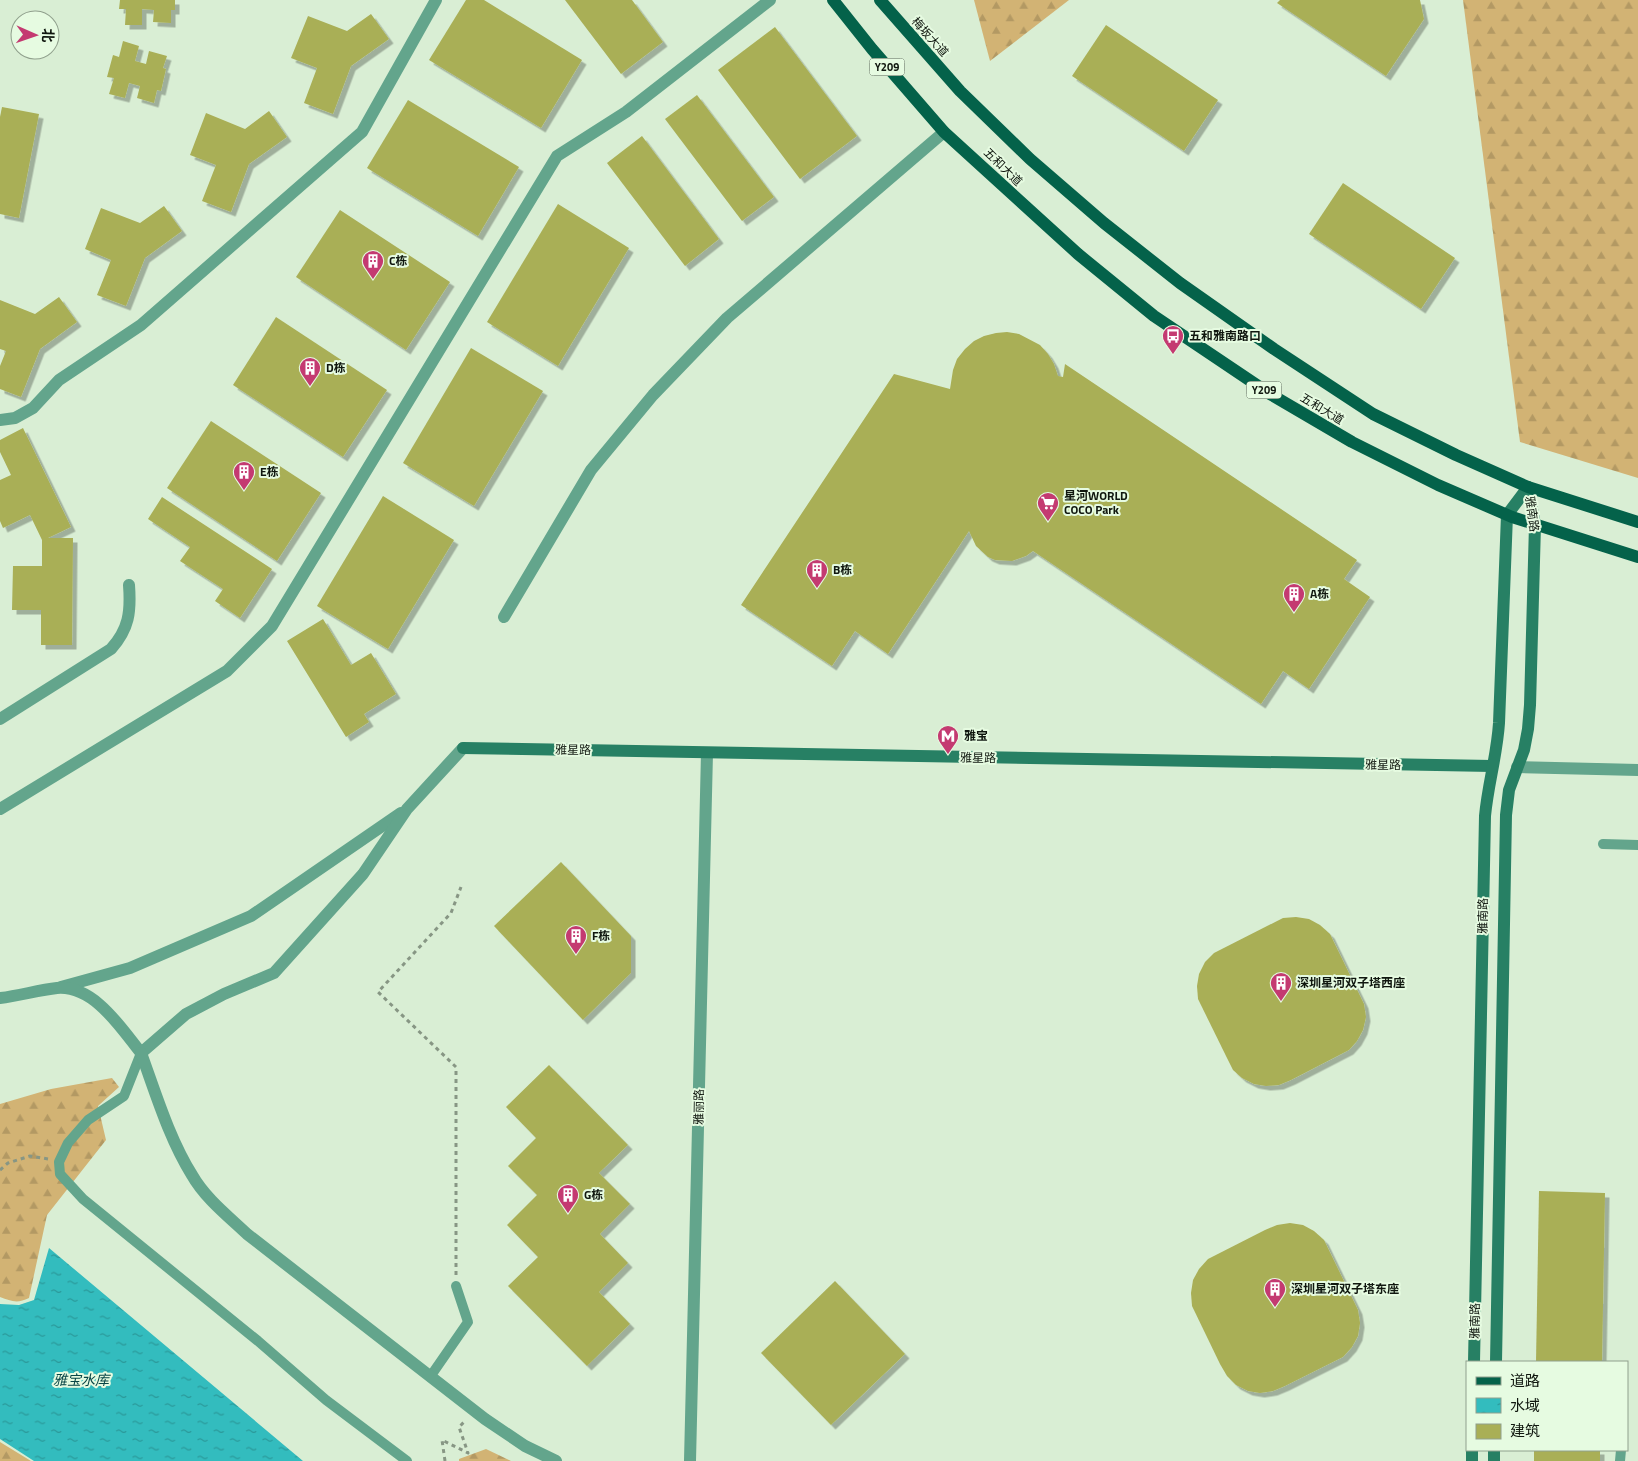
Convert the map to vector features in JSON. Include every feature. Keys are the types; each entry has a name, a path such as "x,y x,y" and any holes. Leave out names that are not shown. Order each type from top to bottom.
{"main road":[{"name":"Y209","path":"833,0 872,49 944,132"},
{"name":"梅坂大道","path":"880,0 960,91"},
{"name":"五和大道","path":"960,91 1030,159 1180,283 1373,414 1456,455 1528,487 1638,522"},
{"name":"五和大道","path":"944,132 1078,254 1154,316 1270,394 1352,442 1438,485 1507,515 1638,557"}],"street":[{"path":"0,420 15,418 33,408 59,380 141,324 362,132 436,0"},
{"path":"0,809 228,671 272,626 557,156 626,112 770,0"},
{"path":"504,617 591,470 653,395 727,318 944,132"},
{"name":"雅南路","path":"1474,1361 1485,816 1487,790 1497,748 1499,723 1507,515 1528,487"},
{"name":"雅南路","path":"1496,1361 1506,815 1509,790 1524,750 1529,721 1535,525 1528,487"},
{"path":"0,719 111,649 121,638 129,618 130,585"},
{"name":"雅星路","path":"407,809 463,748 1492,766"},
{"name":"雅丽路","path":"690,1461 707,753"},
{"path":"1518,767 1638,770"},
{"path":"0,998 59,988 130,968 250,916 407,809"},
{"path":"141,1053 186,1014 224,994 274,973 363,874 407,809"},
{"path":"59,988 85,993 108,1012 141,1053 168,1124 192,1176 217,1206 248,1234 485,1419 524,1446 556,1461"}],"lane":[{"path":"1603,844 1638,845"},
{"path":"141,1053 124,1096 88,1120 68,1143 59,1162 60,1174 83,1199 258,1341 326,1400 407,1461"},
{"path":"430,1377 468,1322 456,1286"}],"path":[{"path":"456,1286 456,1067 378,992 450,913 461,887"},
{"path":"0,1170 8,1163 30,1156 59,1162"},
{"path":"445,1461 442,1440 468,1453 459,1427 464,1422"}],"green space":[{"path":"974,0 1069,0 990,61"},
{"path":"1463,0 1638,0 1638,478 1520,442"},
{"path":"112,1078 119,1087 98,1106 106,1140 47,1215 29,1298 11,1301 0,1297 0,1104 51,1089"},
{"path":"0,1442 31,1461 0,1461"},
{"path":"486,1449 511,1461 459,1461 459,1459"}],"water":[{"name":"雅宝水库","path":"49,1248 303,1461 34,1461 0,1439 0,1304 19,1305 34,1300"}],"building":[{"path":"120,0 175,0 175,10 171,10 171,23 153,22 154,10 142,9 142,25 125,25 126,9 119,9"},
{"path":"466,0 484,0 582,60 541,128 429,60"},
{"path":"565,0 632,0 663,42 621,74"},
{"path":"1280,0 1420,0 1424,19 1386,76 1277,3"},
{"path":"371,14 389,39 351,66 333,114 304,103 317,68 291,58 308,16 347,31"},
{"path":"1106,25 1218,100 1184,151 1072,76"},
{"path":"775,27 857,136 800,179 718,70"},
{"path":"123,41 139,46 135,61 146,64 149,51 167,56 163,68 166,69 161,91 157,90 154,103 137,98 140,86 129,83 125,98 109,94 114,78 107,77 113,55 119,57"},
{"path":"697,95 774,197 742,221 665,119"},
{"path":"408,100 519,167 478,236 367,168"},
{"path":"2,107 39,114 19,218 0,214 0,117"},
{"path":"269,111 287,137 249,164 231,212 202,201 216,165 190,155 206,113 245,129"},
{"path":"642,136 719,239 685,266 607,163"},
{"path":"1343,183 1455,258 1421,309 1309,234"},
{"path":"558,204 629,248 558,366 487,322"},
{"path":"164,206 182,231 145,258 126,306 97,295 111,260 85,249 101,208 140,223"},
{"name":"C栋","path":"340,210 450,282 406,350 296,277"},
{"path":"59,297 77,322 40,349 21,397 0,389 0,366 6,351 0,349 0,300 35,314"},
{"name":"D栋","path":"276,317 387,390 343,457 233,385"},
{"name":"星河WORLD COCO Park","path":"1007,332 1019,334 1040,345 1054,364 1058,376 1063,377 1065,364 1357,560 1344,579 1370,597 1309,689 1283,671 1261,704 1033,551 1026,556 1012,561 995,560 988,557 976,546 969,531 888,654 855,631 832,666 741,605 894,374 950,389 957,359 965,349 974,341 984,336"},
{"path":"471,348 543,391 474,506 403,463"},
{"name":"E栋","path":"211,421 321,493 277,561 167,488"},
{"path":"23,428 71,527 48,538 73,538 72,645 41,645 41,610 12,610 13,566 42,566 42,540 30,515 3,528 0,521 0,480 11,475 0,452 0,440"},
{"path":"383,496 454,540 388,649 317,606"},
{"path":"162,497 272,569 240,618 215,601 223,589 180,561 190,547 148,519"},
{"path":"323,619 351,665 371,653 396,694 364,714 369,722 346,737 287,641"},
{"name":"F栋","path":"561,862 631,936 631,973 583,1020 494,926"},
{"name":"深圳星河双子塔西座","path":"1283,918 1309,919 1320,925 1330,934 1364,1004 1366,1017 1363,1030 1349,1050 1291,1080 1279,1085 1266,1086 1254,1084 1242,1078 1233,1070 1198,999 1197,986 1199,974 1205,962 1214,953"},
{"name":"G栋","path":"549,1065 628,1145 599,1173 630,1204 600,1234 628,1263 599,1292 630,1324 587,1366 508,1286 538,1257 507,1225 537,1195 508,1166 536,1138 506,1107"},
{"path":"1539,1191 1605,1193 1602,1361 1536,1361"},
{"name":"深圳星河双子塔东座","path":"1290,1223 1303,1225 1314,1231 1324,1240 1358,1310 1360,1323 1358,1336 1352,1347 1343,1357 1285,1386 1273,1391 1260,1393 1248,1391 1236,1385 1227,1376 1220,1364 1192,1306 1193,1280 1199,1269 1208,1259 1265,1230 1277,1225"},
{"path":"835,1281 905,1354 831,1425 761,1353"},
{"path":"1534,1451 1600,1451 1600,1461 1534,1461"}],"place":[{"name":"C栋","path":"373,280"},
{"name":"五和雅南路口","path":"1173,355"},
{"name":"D栋","path":"310,387"},
{"name":"E栋","path":"244,491"},
{"name":"星河WORLD COCO Park","path":"1048,522"},
{"name":"B栋","path":"817,589"},
{"name":"A栋","path":"1294,613"},
{"name":"雅宝","path":"948,755"},
{"name":"F栋","path":"576,955"},
{"name":"深圳星河双子塔西座","path":"1281,1002"},
{"name":"G栋","path":"568,1214"},
{"name":"深圳星河双子塔东座","path":"1275,1308"}]}
